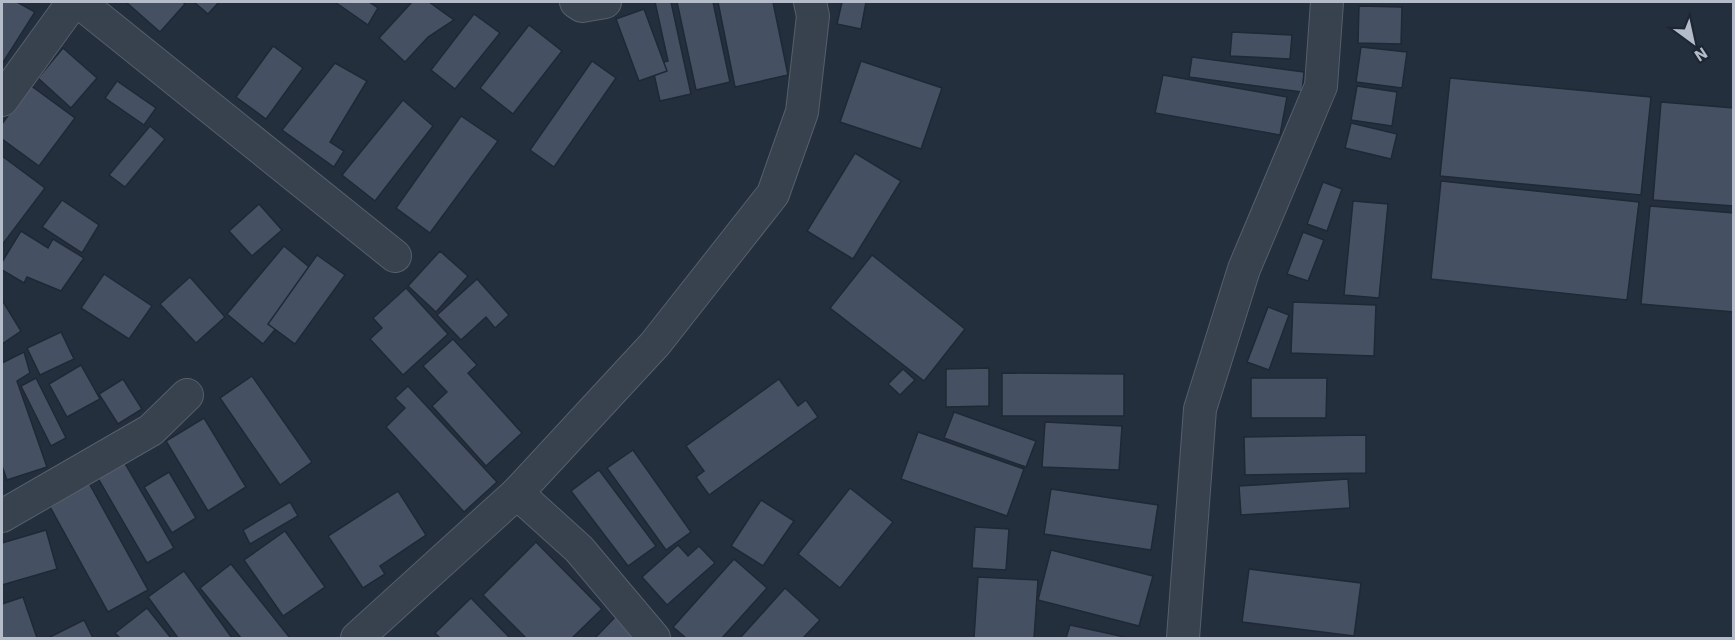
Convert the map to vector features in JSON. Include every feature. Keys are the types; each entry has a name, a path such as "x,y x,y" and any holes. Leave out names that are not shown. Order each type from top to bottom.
{"street":[{"path":"2,100 73,2"},
{"path":"80,2 395,256"},
{"path":"576,2 582,6 605,2"},
{"path":"357,639 517,493 655,344 773,194 802,112 813,16 810,2"},
{"path":"1183,639 1200,409 1244,269 1321,86 1327,2"},
{"path":"2,516 152,430 187,395"},
{"path":"517,493 579,549 654,639"}],"building":[{"path":"2,2 17,2 35,12 2,64"},
{"path":"126,2 183,2 185,4 160,32"},
{"path":"194,2 219,2 208,14"},
{"path":"335,2 369,2 378,8 368,25"},
{"path":"412,2 429,2 454,20 428,37 405,62 379,38"},
{"path":"655,2 671,2 691,94 660,101 652,65 668,61"},
{"path":"677,2 713,2 730,82 696,90"},
{"path":"718,2 773,2 788,75 735,87"},
{"path":"842,2 866,2 861,29 837,24"},
{"path":"1359,6 1402,7 1401,44 1358,43"},
{"path":"644,9 667,71 639,81 616,19"},
{"path":"474,14 500,33 455,89 431,70"},
{"path":"529,25 562,51 513,114 480,88"},
{"path":"1232,32 1292,35 1290,59 1230,56"},
{"path":"273,46 303,68 266,119 236,97"},
{"path":"1361,47 1407,52 1402,88 1356,82"},
{"path":"63,48 97,78 71,108 38,78"},
{"path":"1192,57 1304,72 1302,92 1189,77"},
{"path":"592,61 616,78 554,167 530,150"},
{"path":"861,61 942,88 921,149 840,122"},
{"path":"335,63 367,81 330,142 344,151 334,167 282,130"},
{"path":"1163,75 1287,97 1280,135 1155,113"},
{"path":"1450,78 1651,97 1641,195 1440,176"},
{"path":"117,81 156,108 144,125 105,98"},
{"path":"30,85 75,118 39,166 2,139 2,124"},
{"path":"1357,86 1397,92 1392,126 1351,120"},
{"path":"403,100 433,126 375,201 342,175"},
{"path":"1661,102 1734,108 1734,206 1653,200"},
{"path":"461,116 498,141 430,233 396,208"},
{"path":"1351,123 1397,134 1391,159 1345,148"},
{"path":"150,126 165,139 125,187 109,175"},
{"path":"855,153 901,181 853,259 807,231"},
{"path":"2,156 45,188 2,245"},
{"path":"1441,181 1639,202 1627,300 1431,279"},
{"path":"1323,182 1342,189 1327,231 1307,224"},
{"path":"62,200 99,225 82,253 42,227"},
{"path":"1353,201 1388,204 1379,298 1344,295"},
{"path":"259,204 282,230 252,256 229,231"},
{"path":"1650,206 1734,213 1734,312 1641,304"},
{"path":"21,231 48,248 53,239 84,258 61,291 27,277 24,283 2,270 2,262"},
{"path":"1303,232 1324,240 1308,281 1287,274"},
{"path":"284,246 320,276 263,344 227,314"},
{"path":"440,251 468,276 436,312 408,286"},
{"path":"317,255 345,275 295,344 268,324"},
{"path":"872,255 965,329 924,381 830,308"},
{"path":"104,274 152,306 129,339 81,308"},
{"path":"190,277 225,317 196,343 160,304"},
{"path":"477,279 509,315 495,328 486,317 461,340 437,315"},
{"path":"406,288 448,334 403,375 370,339 382,328 373,318"},
{"path":"2,300 21,331 2,344"},
{"path":"1293,302 1376,305 1374,356 1291,353"},
{"path":"1268,307 1289,315 1269,370 1247,362"},
{"path":"61,332 74,359 40,375 27,348"},
{"path":"453,339 477,365 468,373 522,433 486,466 432,406 447,392 423,366"},
{"path":"24,352 30,373 17,381 47,467 7,480 2,466 2,363"},
{"path":"81,365 100,399 67,417 49,384"},
{"path":"989,368 989,406 946,407 946,369"},
{"path":"903,369 915,380 900,395 888,384"},
{"path":"1002,373 1124,374 1124,416 1002,416"},
{"path":"252,376 312,462 280,485 220,398"},
{"path":"36,378 66,438 51,446 21,386"},
{"path":"1251,378 1327,378 1326,418 1251,418"},
{"path":"123,379 142,409 118,424 99,394"},
{"path":"779,379 798,406 806,400 818,417 709,495 696,477 704,471 686,446"},
{"path":"408,386 497,482 464,512 386,427 405,408 395,398"},
{"path":"954,412 1036,441 1026,467 944,438"},
{"path":"204,418 246,487 208,511 166,441"},
{"path":"1045,422 1122,426 1119,470 1042,467"},
{"path":"918,432 1024,469 1007,516 901,479"},
{"path":"1366,435 1366,473 1245,475 1244,437"},
{"path":"633,450 691,532 666,550 607,468"},
{"path":"119,453 174,548 147,563 92,468"},
{"path":"599,470 656,546 628,566 571,491"},
{"path":"169,472 196,518 172,533 144,487"},
{"path":"84,474 148,590 108,612 44,496"},
{"path":"1348,479 1350,508 1241,515 1239,486"},
{"path":"850,488 893,522 840,588 798,554"},
{"path":"1051,489 1158,505 1151,550 1044,534"},
{"path":"398,491 426,535 380,566 385,574 363,588 328,536"},
{"path":"761,500 794,521 763,566 731,546"},
{"path":"290,502 298,516 250,544 243,530"},
{"path":"975,527 1009,529 1006,570 972,568"},
{"path":"46,530 57,569 2,585 2,543"},
{"path":"285,531 325,587 283,616 244,560"},
{"path":"536,542 602,609 572,638 526,638 483,595"},
{"path":"678,545 688,556 699,546 715,563 667,605 642,577"},
{"path":"1051,550 1153,576 1139,626 1038,600"},
{"path":"734,559 767,588 722,638 686,638 673,627"},
{"path":"231,564 290,638 241,638 200,588"},
{"path":"1249,569 1361,583 1354,636 1242,622"},
{"path":"184,571 232,638 178,638 148,597"},
{"path":"978,577 1038,580 1034,638 974,638"},
{"path":"785,588 820,620 803,638 740,638"},
{"path":"23,597 37,638 2,638 2,604"},
{"path":"471,598 510,638 440,638 435,633"},
{"path":"147,608 171,638 120,638 115,633"},
{"path":"618,614 645,638 595,638"},
{"path":"84,620 93,638 50,638 50,637"},
{"path":"1070,625 1129,638 1066,638"}]}
